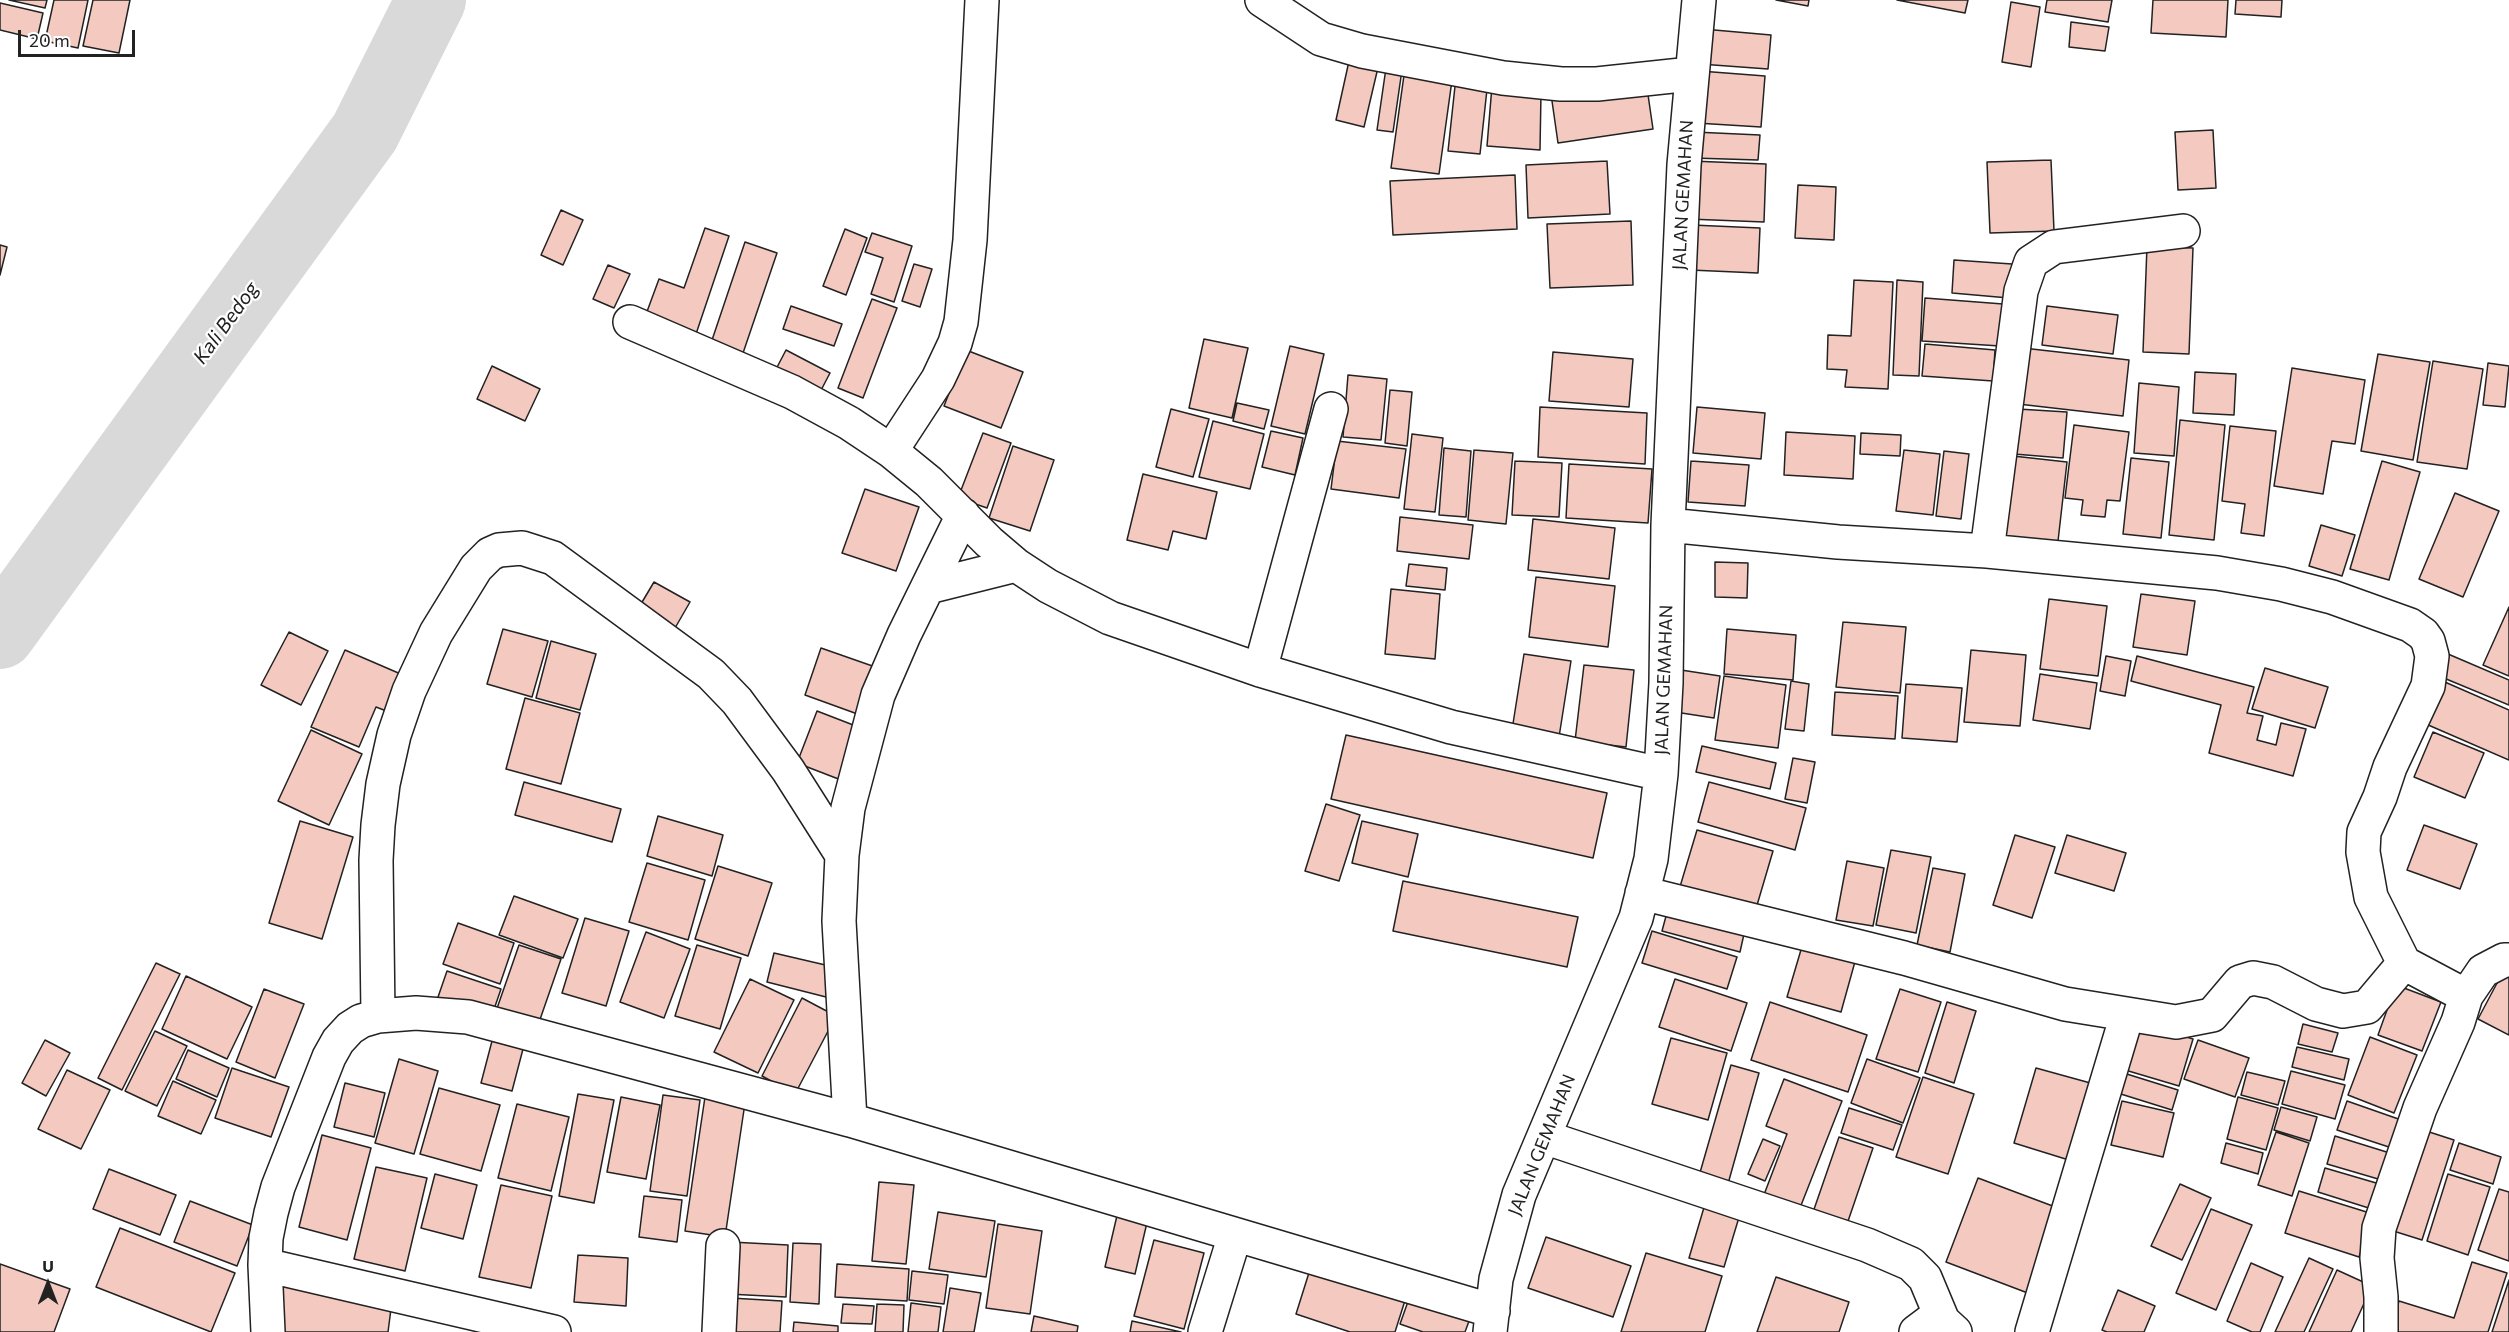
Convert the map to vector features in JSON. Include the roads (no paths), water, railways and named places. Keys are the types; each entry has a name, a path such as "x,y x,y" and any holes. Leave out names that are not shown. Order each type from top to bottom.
{"street":[{"path":"891,451 938,379 956,343 961,322 970,240 982,0"},
{"path":"1262,0 1321,39 1362,51 1503,78 1561,84 1597,84 1691,74"},
{"name":"JALAN GEMAHAN","path":"1491,1321 1496,1279 1519,1195 1608,989 1636,918 1651,859 1661,774 1666,683 1668,525 1684,165 1699,0"},
{"path":"1987,551 2021,291 2031,262 2054,247 2183,231"},
{"path":"630,322 792,392 849,423 891,451 929,482 989,542 1016,565 1048,586 1110,618 1260,670 1451,727 1661,774"},
{"path":"1260,670 1331,409"},
{"path":"850,1120 839,921 842,855 848,808 878,695 963,515"},
{"path":"1668,525 1838,542 1987,551 2217,573 2281,584 2332,597 2410,625 2423,634 2428,641 2432,662 2428,686 2390,767 2380,797 2364,832 2363,852 2371,897 2404,963 2466,996"},
{"path":"378,1016 376,860 383,784 394,735 409,691 436,633 476,568 490,554 499,550 522,548 553,558 711,674 737,701 782,761 842,855"},
{"path":"928,587 1016,565"},
{"path":"1642,893 1904,958 2065,1004 2176,1022 2212,1015 2240,982 2253,978 2273,982 2316,1004 2343,1011 2367,1008 2385,989 2404,963"},
{"path":"2381,1332 2381,1297 2377,1258 2379,1228 2420,1108 2466,996 2483,971 2504,960 2509,960"},
{"path":"268,1332 266,1238 278,1187 328,1057 350,1028 378,1016 416,1013 468,1017 850,1120 1235,1234 1491,1321"},
{"path":"2032,1332 2127,1015"},
{"path":"1544,1137 1867,1245 1901,1260 1918,1270 1925,1278 1937,1326"},
{"path":"1204,1332 1235,1234"},
{"path":"718,1332 723,1245"},
{"path":"265,1265 554,1332"}],"waterway":[{"name":"Kali Bedog","path":"0,634 365,132 431,0"}]}
